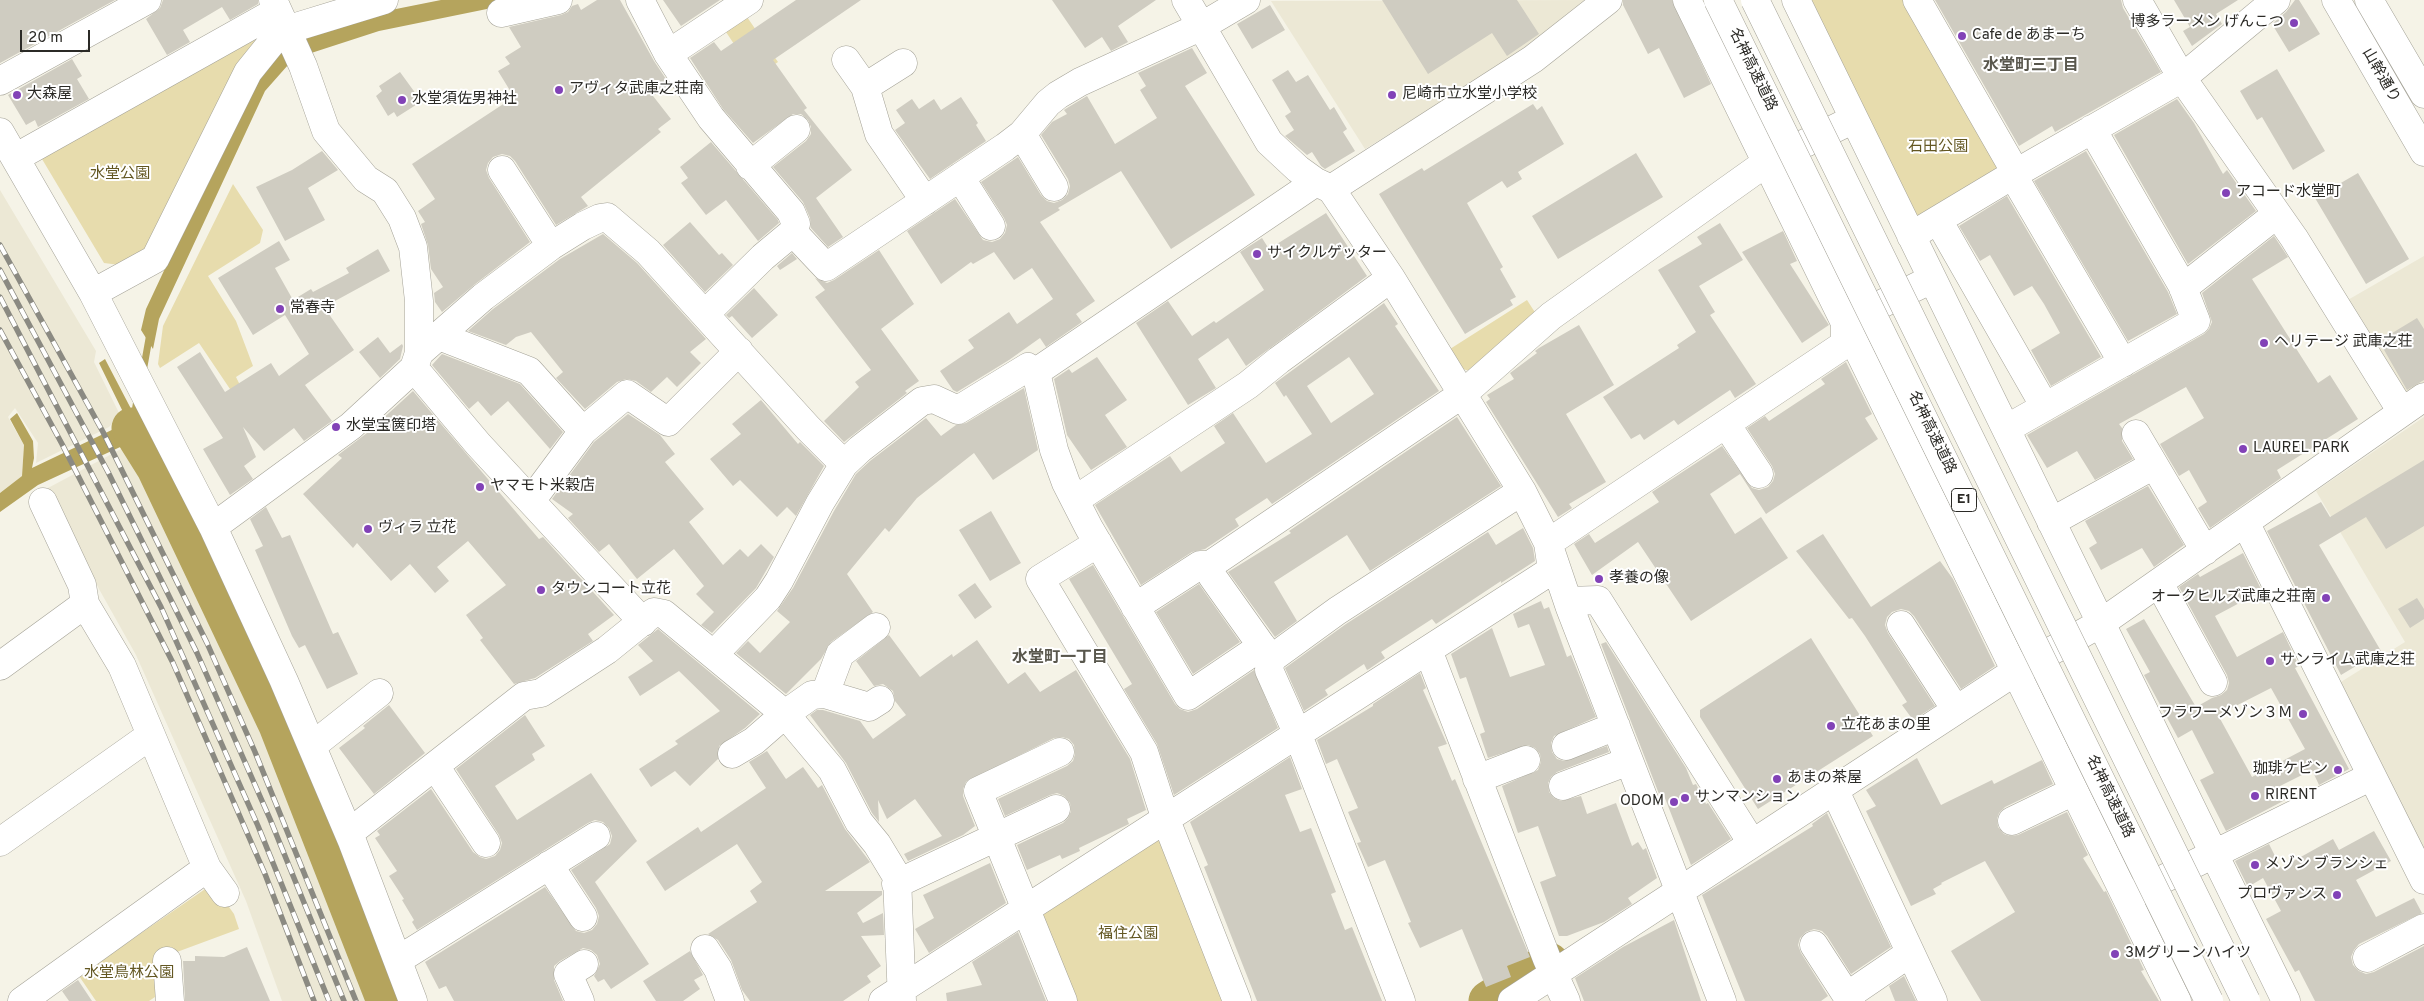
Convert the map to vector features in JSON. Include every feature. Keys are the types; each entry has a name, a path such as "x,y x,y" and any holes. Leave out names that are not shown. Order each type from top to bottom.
{"main road":[{"path":"0,81 147,0"},
{"path":"15,158 282,19 384,0"},
{"path":"501,12 558,0"},
{"path":"640,0 668,54 711,118 791,212 796,224 793,232 763,257 705,314"},
{"path":"668,54 749,0"},
{"path":"1186,0 1270,142 1298,169 1323,185 1391,278 1464,393 1522,490 1548,543 1568,601 1722,1001"},
{"path":"793,232 826,267 1022,134 1048,103 1080,82 1202,26 1246,0"},
{"path":"1036,372 1323,185 1533,59 1608,0"},
{"path":"1688,0 2177,1001"},
{"name":"名神高速道路","path":"1718,0 2209,1001"},
{"name":"E1","path":"1755,0 2246,1001"},
{"path":"1796,0 2286,1001"},
{"path":"1918,0 2016,173 2017,182 2123,363"},
{"path":"1512,1001 1550,966 1680,892 2016,671 2101,624 2246,524 2413,404 2182,78 2138,0"},
{"path":"1911,236 2092,128 2182,78 2276,0"},
{"name":"山幹通り","path":"2336,0 2424,152"},
{"name":"山幹通り","path":"2369,0 2424,94"},
{"path":"282,19 303,66 326,131 366,179 385,192 402,218 413,247 424,352 478,444 643,622"},
{"path":"93,293 154,259 248,72 273,41 282,19"},
{"path":"846,60 865,87 879,134 925,201"},
{"path":"865,87 903,63"},
{"path":"1135,607 1200,565 1210,565 1464,393 1551,316 1767,162 1854,119"},
{"path":"2006,429 2196,321 2183,288 2092,128"},
{"path":"750,166 796,129"},
{"path":"0,132 93,293 213,527 312,746 349,834 413,1001"},
{"path":"1022,134 1054,187"},
{"path":"502,170 551,246"},
{"path":"960,177 991,226"},
{"path":"2183,288 2277,214"},
{"path":"213,527 351,426 424,352 483,297 551,246 583,226 600,218 607,217 648,252 808,428 844,464"},
{"path":"1938,220 2045,407"},
{"path":"1075,500 1248,386 1279,360 1391,278"},
{"path":"1845,322 1932,279"},
{"path":"1548,543 1845,344 1845,322"},
{"path":"531,501 583,431 628,394 668,422 739,351"},
{"path":"424,352 529,371 583,431"},
{"path":"714,654 768,598 779,581 800,537 844,464 922,402 934,399 958,410 1028,367 1036,372 1054,450 1075,500 1098,544 1188,696 1337,611 1522,490"},
{"path":"1726,424 1759,474"},
{"path":"2136,434 2206,551"},
{"path":"2051,522 2154,465"},
{"path":"43,502 82,585 85,604 122,666 207,868 225,893"},
{"path":"2246,524 2424,880"},
{"path":"895,997 1552,570 1548,543"},
{"path":"1098,544 1040,579 1144,752 1166,820 1237,1001"},
{"path":"1210,565 1212,576 1267,652 1269,670 1298,735 1401,1001"},
{"path":"2159,583 2212,682"},
{"path":"1568,601 1598,600 1752,843"},
{"path":"3,659 85,604"},
{"path":"349,834 524,696 541,693 607,650 654,612 664,614 785,714 832,770 860,822 882,852 896,877 895,997"},
{"path":"1900,625 1956,710"},
{"path":"825,694 840,654 876,628"},
{"path":"1428,650 1550,966 1566,1001"},
{"path":"312,746 379,693"},
{"path":"732,754 754,742 785,714 812,694 825,694 869,707 880,700"},
{"path":"1566,746 1616,726"},
{"path":"0,842 151,735"},
{"path":"1060,752 978,791 1063,1001"},
{"path":"1477,779 1526,760"},
{"path":"1563,786 1629,761"},
{"path":"435,766 486,843"},
{"path":"2126,897 2372,776"},
{"path":"1834,790 1933,1001"},
{"path":"2012,821 2074,790"},
{"path":"896,884 1056,809"},
{"path":"398,960 596,836"},
{"path":"549,866 583,917"},
{"path":"22,1001 207,868"},
{"path":"2366,958 2424,928"},
{"path":"1814,945 1849,998 1910,953"},
{"path":"705,949 718,970 730,1001"},
{"path":"167,961 170,1001"},
{"path":"580,1001 568,974 584,964"}],"shaded area":[{"path":"441,0 531,0 379,31 302,56 288,65 265,91 159,319 153,349 141,330 146,309 253,81 283,46 376,13"},
{"name":"尼崎市立水堂小学校","path":"1591,0 1539,42 1365,149 1271,1"},
{"path":"0,190 96,351 94,362 120,415 109,427 36,463 38,443 15,408 8,417 24,445 22,476 0,493"},
{"path":"2424,256 2424,388 2416,394 2400,390 2346,301"},
{"path":"105,359 164,472 156,477 138,445 131,442 38,485 0,512 0,493 22,476 24,445 10,419 17,413 33,441 34,458 32,468 118,427 125,416 99,363"},
{"path":"2424,417 2424,874 2336,685 2405,642 2316,491"},
{"path":"123,448 159,479 276,729 380,1001 282,1001 246,901 136,655 99,589 48,488"}],"green space":[{"name":"石田公園","path":"1809,0 1909,0 2002,160 1999,172 1926,218 1915,214"},
{"path":"747,17 778,62 756,77 726,32"},
{"name":"水堂公園","path":"254,32 258,43 147,247 120,265 104,263 42,159 46,148"},
{"path":"233,184 263,230 260,243 208,276 236,321 253,366 236,377 241,387 232,392 199,343 160,368 158,364 163,326"},
{"path":"1527,300 1538,317 1475,372 1462,369 1450,349"},
{"name":"福住公園","path":"1153,838 1165,844 1227,1001 1073,1001 1041,923 1044,910"},
{"name":"水堂鳥林公園","path":"214,886 234,914 239,929 158,959 161,993 149,1001 96,1001 79,976 208,887"}],"building":[{"path":"0,0 115,0 0,63"},
{"path":"163,0 258,0 258,4 230,20 222,7 183,30 190,42 167,55 146,19 160,8"},
{"path":"597,0 620,0 654,61 670,85 653,96 671,119 658,129 661,132 581,197 588,206 556,225 515,161 510,156 502,154 493,157 488,163 486,170 489,178 530,242 442,312 435,302 434,293 443,287 431,269 428,245 421,224 425,222 418,211 435,199 412,164 514,97 498,71 510,64 505,57 521,47 509,27 561,15 568,12 572,6 578,4 581,10"},
{"path":"663,0 720,0 681,26"},
{"path":"796,0 861,0 773,60 807,108 804,110 852,170 816,198 843,237 828,247 811,228 810,218 803,202 773,167 806,141 811,134 808,120 801,114 793,114 753,143 723,109 690,58 714,42 721,51"},
{"path":"1052,0 1156,0 1118,26 1128,42 1111,51 1102,37 1085,48"},
{"path":"1382,0 1517,0 1539,34 1507,56 1492,33 1428,74"},
{"path":"1623,0 1672,0 1711,84 1684,98 1659,48 1648,54 1623,5"},
{"path":"1935,0 2121,0 2123,8 2161,72 2055,132 2052,126 2019,146"},
{"path":"2174,0 2238,0 2216,14 2222,24 2192,46 2183,31 2190,27"},
{"path":"2295,0 2299,0 2320,34 2289,52 2272,24 2286,12"},
{"path":"1270,5 1285,30 1252,49 1237,24"},
{"path":"1192,48 1207,73 1185,86 1255,195 1171,249 1121,171 1058,208 1060,210 1040,222 1095,301 1076,314 1082,322 1046,347 1040,338 1009,360 957,392 953,390 940,371 974,348 968,340 1009,312 1017,324 1053,299 1032,268 1014,280 994,252 973,264 971,262 941,284 907,231 955,199 983,240 992,242 1000,239 1005,233 1007,225 981,182 1018,157 1041,195 1047,201 1054,203 1062,200 1068,194 1070,186 1068,179 1041,135 1052,122 1067,114 1064,110 1087,96 1115,144 1157,118 1140,90 1146,86 1138,73"},
{"path":"72,59 82,76 77,79 89,99 38,127 35,120 26,125 8,95"},
{"path":"2277,69 2325,151 2293,170 2262,117 2257,120 2240,91"},
{"path":"1288,70 1296,82 1308,75 1330,110 1334,107 1347,129 1343,132 1355,151 1325,169 1312,152 1307,155 1285,136 1294,130 1285,116 1291,112 1272,80"},
{"path":"400,72 416,94 413,96 419,103 397,117 394,112 388,116 376,96 382,91 379,86"},
{"path":"961,97 978,123 976,125 986,141 930,179 895,130 905,123 896,110 912,99 919,109 934,99 941,110"},
{"path":"2177,99 2194,123 2223,174 2227,170 2256,211 2188,264 2114,135"},
{"path":"1533,104 1537,110 1542,106 1564,144 1518,172 1522,179 1507,188 1502,181 1467,203 1503,267 1500,269 1516,297 1510,300 1513,305 1465,334 1379,194 1422,168 1424,171"},
{"path":"711,142 778,220 779,223 758,241 726,200 706,215 681,183 688,178 680,167"},
{"path":"322,151 338,170 308,188 325,220 285,241 256,187 292,170"},
{"path":"2086,151 2168,292 2177,314 2128,341 2034,181"},
{"path":"1636,153 1663,197 1558,259 1532,216"},
{"path":"2358,173 2409,259 2366,284 2315,198"},
{"path":"2007,196 2101,357 2051,386 2031,350 2060,333 2044,304 2032,286 2014,296 1990,255 1980,261 1959,226"},
{"path":"1326,213 1367,276 1246,366 1228,338 1198,359 1216,388 1188,405 1136,323 1168,301 1192,336 1214,321 1216,323 1264,290 1240,252 1262,238 1269,249"},
{"path":"690,222 719,255 722,253 733,265 705,292 663,245"},
{"path":"1720,223 1743,260 1699,286 1715,312 1710,315 1756,384 1735,398 1730,390 1678,425 1674,420 1644,440 1640,434 1631,439 1603,397 1679,348 1677,345 1696,332 1658,270 1702,244 1697,237"},
{"path":"1783,231 1797,261 1790,264 1829,325 1802,343 1742,252"},
{"path":"603,234 637,263 706,339 690,352 701,363 677,387 667,377 651,392 636,381 626,379 617,382 585,409 556,378 563,372 531,332 516,337 506,345 468,331 493,309 560,259"},
{"path":"2274,236 2288,257 2252,279 2318,383 2330,375 2358,419 2277,470 2281,478 2210,528 2198,508 2207,502 2189,470 2179,476 2160,444 2204,418 2186,387 2119,424 2122,428 2122,441 2133,459 2095,480 2077,451 2047,468 2027,435 2204,334 2212,322 2202,293"},
{"path":"279,241 290,260 275,268 293,300 311,289 313,292 349,273 346,268 378,249 390,271 324,307 354,350 305,385 332,421 304,441 294,428 264,451 243,427 256,457 244,466 253,479 230,495 203,449 223,438 177,367 200,352 225,392 271,363 279,376 309,354 285,315 253,335 218,278"},
{"path":"879,250 914,304 881,329 919,381 905,391 907,393 844,442 824,421 859,387 855,382 871,370 815,297 825,290 815,278 827,283 834,280"},
{"path":"792,253 797,259 780,270 777,266"},
{"path":"754,288 778,315 752,338 732,316 729,318 726,315"},
{"path":"1384,303 1398,324 1395,326 1439,391 1272,504 1267,498 1235,519 1239,526 1205,549 1192,552 1141,585 1095,505 1170,456 1181,472 1225,443 1214,426 1233,413 1266,463 1312,434 1286,395 1284,397 1275,383","holes":["1349,357 1374,394 1331,423 1307,386"]},
{"path":"2417,318 2424,329 2424,380 2407,390 2379,341"},
{"path":"1579,325 1614,385 1566,414 1606,482 1569,504 1572,508 1558,517 1486,402 1490,399 1487,395 1514,379 1510,373 1537,353 1535,351"},
{"path":"378,337 390,353 402,344 403,346 400,359 380,378 359,352"},
{"path":"442,354 520,384 563,432 550,449 508,401 491,416 478,401 469,409 432,365"},
{"path":"1097,357 1127,400 1105,415 1127,447 1091,470 1067,435 1054,379 1069,369 1072,373"},
{"path":"1846,362 1872,414 1865,418 1878,439 1766,514 1740,474 1710,494 1735,534 1761,517 1788,558 1691,621 1638,542 1592,575 1574,544 1589,534 1595,543 1659,502 1652,492 1722,446 1752,488 1759,490 1768,487 1773,481 1775,474 1772,466 1747,428 1765,416 1769,421 1825,384 1821,379"},
{"path":"1024,388 1038,450 993,480 974,453 917,498 889,532 885,528 847,574 873,612 831,642 821,659 786,694 736,653 748,641 760,653 790,622 777,611 793,588 856,474 870,461 926,418 941,436 956,425 966,423"},
{"path":"413,391 539,539 543,537 614,615 588,634 593,641 535,678 514,684 480,640 483,638 466,615 506,585 468,541 437,567 449,581 435,593 410,564 391,581 357,543 353,548 303,494 342,458 338,455 367,433"},
{"path":"761,400 798,444 800,442 824,466 796,516 787,507 777,517 740,480 733,486 710,459 741,434 732,424"},
{"path":"628,414 660,435 675,454 665,462 704,509 689,522 723,565 740,549 748,557 761,544 774,557 756,588 712,633 701,625 714,612 696,594 704,586 674,549 637,579 609,544 599,552 568,518 573,514 552,499 594,442"},
{"path":"1457,417 1501,486 1370,571 1347,535 1274,582 1297,621 1275,637 1228,572 1291,533 1289,531"},
{"name":"オークヒルズ武庫之荘南","path":"2424,460 2424,526 2386,549 2366,517 2319,545 2381,651 2341,675 2267,531 2321,502 2330,517"},
{"path":"2148,486 2184,545 2154,567 2142,548 2101,570 2089,548 2097,543 2085,521"},
{"path":"266,507 282,538 290,535 333,634 338,632 358,674 327,689 305,645 299,648 292,636 255,550 263,546 250,519"},
{"path":"991,511 1021,563 990,581 959,530"},
{"path":"1523,528 1533,548 1535,561 1436,624 1432,619 1381,652 1385,658 1367,670 1364,664 1325,690 1328,695 1304,711 1285,668 1346,624 1488,532 1496,545"},
{"path":"1823,534 1871,607 1940,561 1953,579 1995,666 1961,689 1914,616 1909,611 1901,609 1892,612 1887,617 1885,625 1888,633 1935,706 1913,720 1902,705 1907,702 1865,636 1852,618 1849,619 1796,551"},
{"path":"2243,553 2262,591 2215,616 2237,657 2283,632 2299,666 2295,668 2349,769 2319,785 2312,770 2280,786 2287,799 2226,831 2200,780 2214,773 2192,730 2178,738 2144,675 2150,672 2126,629 2144,619 2196,707 2221,695 2227,690 2229,683 2227,675 2179,587 2198,574 2200,577","holes":["2271,688 2305,749 2252,777 2218,715"]},
{"path":"1093,565 1175,704 1180,709 1188,712 1197,709 1254,670 1278,728 1174,795 1157,744 1124,689 1132,684 1069,579"},
{"path":"975,583 992,607 975,619 958,595"},
{"path":"1199,584 1240,642 1193,674 1156,612"},
{"path":"2417,598 2424,609 2424,619 2410,628 2398,609"},
{"path":"1541,601 1544,609 1549,607 1567,657 1571,655 1596,717 1554,736 1551,743 1552,752 1557,759 1564,761 1607,746 1609,752 1557,772 1548,783 1549,792 1554,798 1561,801 1581,796 1587,814 1616,803 1632,846 1638,842 1643,850 1646,848 1657,878 1628,898 1632,904 1604,922 1567,936 1559,936 1540,882 1556,876 1538,826 1518,833 1502,786 1538,770 1541,762 1540,754 1535,748 1528,745 1488,758 1480,734 1485,732 1466,677 1460,679 1451,654 1492,628 1510,677 1545,665 1529,624 1518,628 1513,614"},
{"path":"658,629 760,714 745,728 719,746 718,759 690,786 675,771 651,787 639,769 678,744 675,741 720,711 679,671 640,696 628,677 653,661 638,645"},
{"path":"889,635 920,677 952,654 953,657 977,640 1008,684 1025,672 1040,692 1076,670 1130,759 1146,810 1127,819 1129,824 1079,848 1080,851 1062,859 1060,855 1027,870 1017,845 1063,823 1071,811 1070,803 1064,796 1057,793 1005,816 998,799 1067,766 1073,761 1075,754 1074,745 1069,739 1062,737 1054,738 966,782 963,796 975,826 963,835 908,861 904,854 942,836 915,799 887,819 878,800 879,822 872,813 846,763 810,715 817,710 823,710 860,721 873,739 906,715 895,701 893,691 883,684 874,686 856,661"},
{"name":"立花あまの里","path":"1811,638 1873,736 1758,809 1700,717 1700,710"},
{"path":"1606,642 1686,768 1693,785 1696,784 1706,804 1708,803 1731,839 1691,865 1663,793 1659,794 1601,644"},
{"path":"1420,673 1426,688 1423,690 1447,744 1438,747 1452,781 1455,779 1530,957 1507,966 1511,977 1486,987 1462,929 1420,948 1408,923 1411,922 1385,860 1368,867 1357,843 1361,842 1348,812 1358,808 1337,759 1326,764 1317,740 1373,706 1373,704"},
{"path":"389,705 425,753 374,794 339,748 365,728 363,726"},
{"path":"525,715 545,746 532,754 535,760 495,786 517,820 591,773 637,841 595,882 649,964 611,989 604,979 598,982 594,976 600,964 597,955 591,950 583,948 554,966 554,980 563,1001 454,1001 446,986 439,989 425,962 545,887 576,931 584,933 592,930 597,924 599,916 596,908 571,870 610,844 612,836 609,828 603,822 595,820 588,823 417,930 412,922 414,920 402,900 404,899 389,876 397,871 375,838 380,835 377,831 431,789 473,852 486,859 495,856 500,850 502,843 499,835 456,769"},
{"path":"767,751 786,779 803,767 818,788 822,785 845,829 870,862 825,891 882,891 882,895 857,913 863,923 883,913 884,935 861,936 881,966 867,976 871,982 843,1001 750,1001 742,990 731,960 718,940 708,934 757,902 750,891 762,882 737,844 665,891 646,862 698,827 701,832 766,788 749,762"},
{"path":"1290,757 1302,789 1285,795 1300,832 1311,828 1336,892 1331,894 1345,930 1352,927 1382,1001 1257,1001 1204,867 1208,865 1190,822"},
{"path":"1917,758 1941,805 1992,780 1994,784 2042,760 2053,784 2005,807 1999,813 1997,819 1998,827 2004,834 2010,836 2018,835 2067,812 2088,855 2083,858 2104,892 2106,891 2144,970 2141,971 2159,1001 1981,1001 1951,951 2015,912 1985,861 1941,883 1933,889 1936,894 1911,906 1866,811 1876,806 1866,790"},
{"path":"1827,813 1891,947 1851,974 1827,936 1822,931 1814,929 1806,932 1800,938 1798,945 1828,996 1821,1001 1745,1001 1702,895 1813,826 1812,824"},
{"path":"2374,831 2391,861 2356,880 2376,917 2414,898 2422,913 2359,944 2351,957 2353,965 2359,971 2366,974 2374,972 2424,946 2424,1001 2315,1001 2299,970 2295,972 2266,919 2281,911 2263,878 2248,887 2235,861 2269,844 2281,868 2333,839 2339,850"},
{"path":"990,863 1006,903 929,953 915,929 934,918 923,895"},
{"path":"1674,920 1701,1001 1584,1001 1575,978 1623,947"},
{"path":"1018,932 1046,1001 947,1001 946,993 982,985 972,962"},
{"path":"247,947 270,1001 185,1001 183,961 195,961 195,956 224,957"},
{"path":"690,951 703,975 694,980 700,989 683,1001 656,1001 643,981"},
{"path":"1904,976 1916,1001 1895,1001 1889,986"},
{"path":"78,980 92,1001 69,1001 62,991"}],"waterway":[{"path":"143,372 150,333"},
{"path":"133,423 137,400"},
{"path":"132,428 157,468 279,725 387,1001"},
{"path":"1489,1001 1549,963"}],"railway":[{"path":"0,245 103,432 207,643 255,752 356,1001"},
{"path":"0,270 108,472 197,653 270,819 344,1001"},
{"path":"0,297 161,607 258,826 329,1001"},
{"path":"0,330 62,444 173,663 265,874 314,1001"}],"place":[{"name":"博多ラーメン げんこつ","path":"2294,23"},
{"name":"Cafe de あまーち","path":"1962,36"},
{"name":"アヴィタ武庫之荘南","path":"559,90"},
{"name":"大森屋","path":"17,95"},
{"name":"尼崎市立水堂小学校","path":"1392,95"},
{"name":"水堂須佐男神社","path":"402,100"},
{"name":"アコード水堂町","path":"2226,193"},
{"name":"サイクルゲッター","path":"1257,254"},
{"name":"常春寺","path":"280,309"},
{"name":"ヘリテージ 武庫之荘","path":"2264,343"},
{"name":"水堂宝篋印塔","path":"336,427"},
{"name":"LAUREL PARK","path":"2243,449"},
{"name":"ヤマモト米穀店","path":"480,487"},
{"name":"ヴィラ 立花","path":"368,529"},
{"name":"孝養の像","path":"1599,579"},
{"name":"タウンコート立花","path":"541,590"},
{"name":"オークヒルズ武庫之荘南","path":"2326,598"},
{"name":"サンライム武庫之荘","path":"2270,661"},
{"name":"フラワーメゾン３Ｍ","path":"2303,714"},
{"name":"立花あまの里","path":"1831,726"},
{"name":"珈琲ケビン","path":"2338,770"},
{"name":"あまの茶屋","path":"1777,779"},
{"name":"RIRENT","path":"2255,796"},
{"name":"サンマンション","path":"1685,798"},
{"name":"ODOM","path":"1674,802"},
{"name":"メゾン ブランシェ","path":"2255,865"},
{"name":"プロヴァンス","path":"2337,895"},
{"name":"3Mグリーンハイツ","path":"2115,954"}],"district":[{"name":"水堂町三丁目","path":"2031,67"},
{"name":"水堂町一丁目","path":"1060,659"}]}
